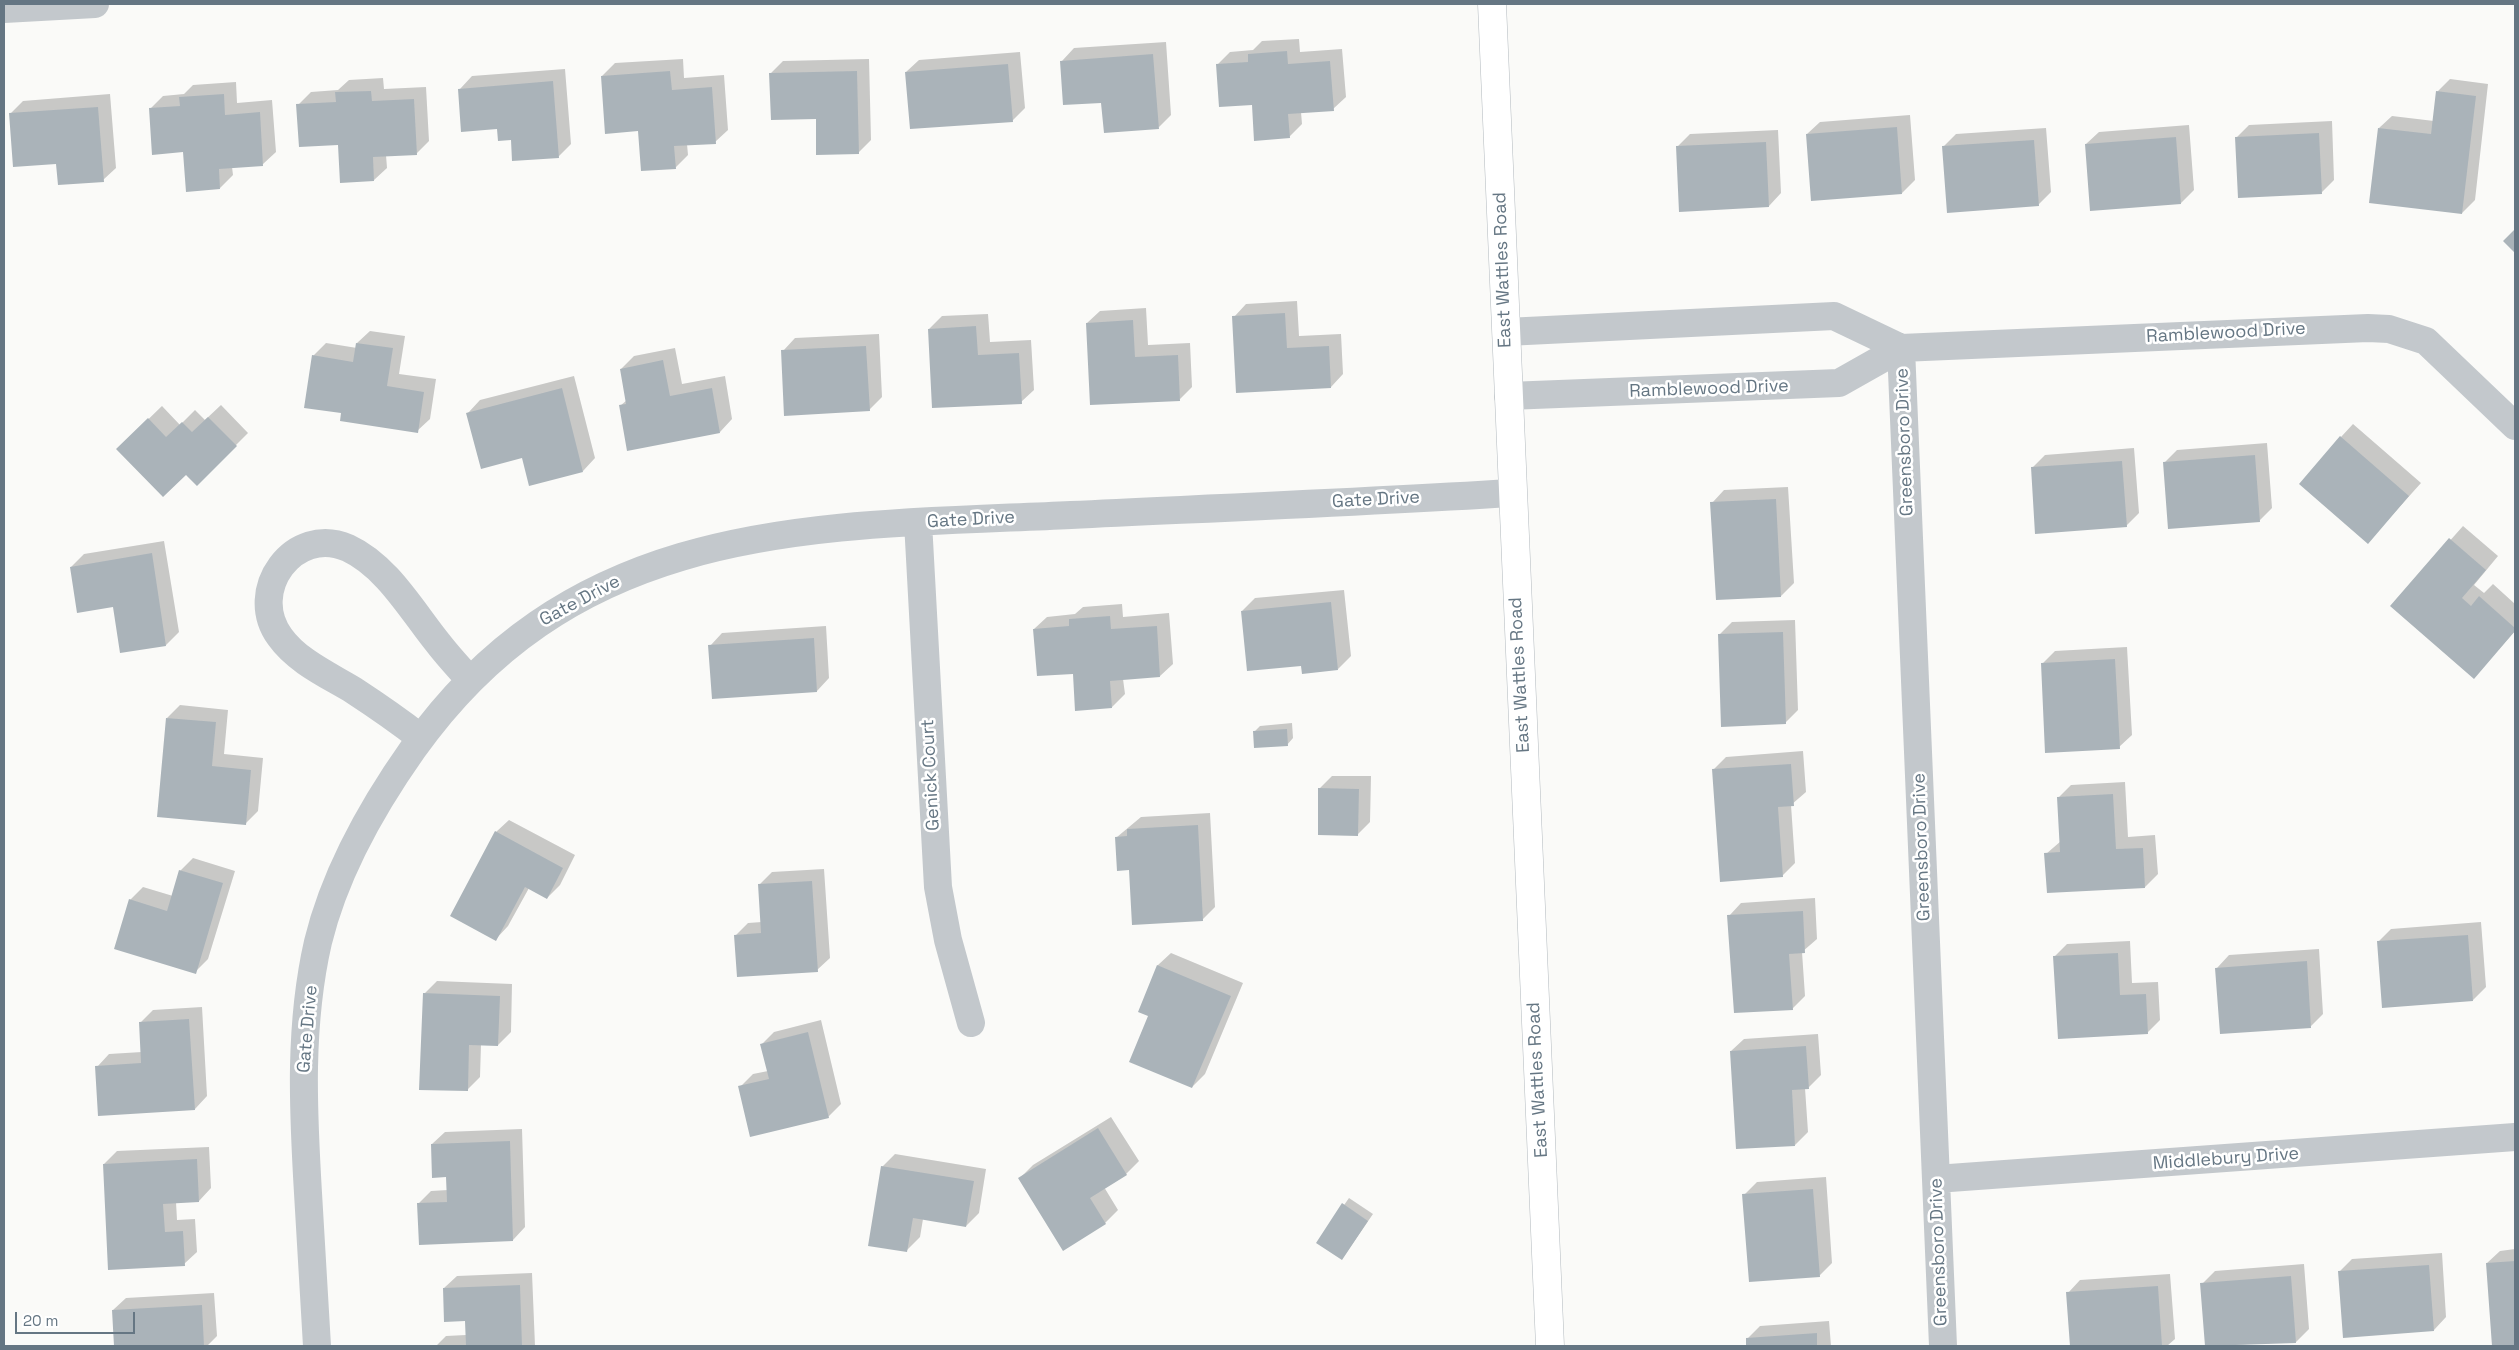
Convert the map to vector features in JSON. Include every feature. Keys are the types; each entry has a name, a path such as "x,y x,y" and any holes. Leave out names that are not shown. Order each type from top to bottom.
{"main road":[{"name":"East Wattles Road","path":"1492,4 1550,1346"}],"street":[{"path":"4,9 95,4"},
{"name":"Ramblewood Drive","path":"1506,332 1834,316 1901,348"},
{"name":"Ramblewood Drive","path":"1508,396 1838,384 1901,348 2368,328 2389,329 2426,341 2515,426"},
{"name":"Greensboro Drive","path":"1901,348 1943,1346"},
{"name":"Gate Drive","path":"317,1346 304,1094 305,1023 311,984 327,914 359,836 393,777 421,738 445,707 470,680 513,641 550,614 599,588 646,568 687,554 750,539 818,529 918,522 1512,493"},
{"name":"Genick Court","path":"918,522 938,887 948,940 971,1023"},
{"path":"421,738 381,709 293,653 279,636 271,621 269,602 271,583 281,565 294,553 310,546 324,544 346,547 368,560 396,589 470,680"},
{"name":"Middlebury Drive","path":"1936,1179 2515,1137"}],"building":[{"path":"1287,51 1288,64 1330,61 1334,111 1288,114 1290,138 1254,141 1252,105 1219,107 1216,64 1248,62 1248,54"},
{"path":"1153,54 1159,129 1104,133 1101,103 1063,105 1060,61"},
{"path":"1008,64 1013,122 910,129 905,72"},
{"path":"670,71 672,90 712,87 716,144 674,146 676,169 641,171 638,131 605,134 601,76"},
{"path":"857,71 859,154 816,155 816,119 771,120 769,73"},
{"path":"553,81 559,158 512,161 511,140 498,141 497,129 461,132 458,89"},
{"path":"371,91 372,101 414,99 417,155 373,157 374,181 340,183 338,145 299,147 296,104 336,102 335,92"},
{"path":"2436,91 2476,96 2462,214 2369,203 2378,128 2431,134"},
{"path":"224,94 225,115 260,112 263,166 219,169 220,189 186,192 183,152 152,155 149,108 180,106 179,97"},
{"path":"98,107 104,182 58,185 56,164 13,167 9,113"},
{"path":"1897,127 1902,194 1811,201 1806,134"},
{"path":"2319,133 2322,194 2238,198 2235,137"},
{"path":"2176,137 2181,204 2090,211 2085,144"},
{"path":"2034,140 2039,206 1947,213 1942,146"},
{"path":"1766,142 1769,207 1679,212 1676,146"},
{"path":"2515,229 2515,253 2503,241"},
{"path":"1285,313 1287,348 1329,346 1331,388 1236,393 1232,316"},
{"path":"1133,320 1135,357 1178,355 1180,401 1090,405 1086,323"},
{"path":"976,326 978,355 1019,353 1022,404 932,408 928,329"},
{"path":"356,343 393,348 387,386 424,392 418,433 340,421 341,413 304,408 312,355 353,362"},
{"path":"866,346 870,411 784,416 781,350"},
{"path":"663,360 670,396 712,388 720,433 627,451 619,405 626,404 620,369"},
{"path":"562,388 583,472 529,486 522,458 481,469 466,413"},
{"path":"208,417 237,446 197,486 186,475 163,497 116,449 148,418 166,437 182,422 192,432"},
{"path":"2340,436 2409,496 2368,544 2299,484"},
{"path":"2255,455 2260,522 2168,529 2163,462"},
{"path":"2122,461 2127,527 2035,534 2031,467"},
{"path":"1776,499 1781,597 1716,600 1710,502"},
{"path":"2449,538 2486,570 2462,598 2471,606 2479,596 2515,628 2515,631 2474,679 2390,606"},
{"path":"152,553 166,646 120,653 113,607 77,613 70,567"},
{"path":"1331,602 1338,670 1302,674 1301,666 1247,671 1241,611"},
{"path":"1110,616 1111,629 1157,626 1160,677 1110,681 1112,708 1075,711 1073,674 1037,676 1033,629 1069,626 1069,619"},
{"path":"1783,632 1786,724 1721,727 1718,634"},
{"path":"814,638 817,692 712,699 708,645"},
{"path":"2115,659 2120,749 2045,753 2041,663"},
{"path":"166,718 216,722 212,766 251,770 246,825 157,817"},
{"path":"1287,729 1288,746 1254,748 1253,731"},
{"path":"1791,764 1794,806 1778,807 1783,877 1720,882 1712,769"},
{"path":"1318,788 1359,789 1358,836 1318,835"},
{"path":"2113,794 2116,849 2143,848 2145,888 2047,893 2044,853 2060,852 2057,797"},
{"path":"1198,825 1203,921 1132,925 1129,870 1117,871 1115,837 1127,836 1127,829"},
{"path":"495,831 563,868 547,899 525,887 496,941 450,916"},
{"path":"179,870 223,883 196,974 114,949 129,899 167,911"},
{"path":"812,881 818,972 737,977 734,935 761,933 758,884"},
{"path":"1803,911 1805,953 1789,954 1793,1010 1734,1013 1727,915"},
{"path":"2468,935 2473,1001 2382,1008 2377,941"},
{"path":"2118,953 2120,995 2146,994 2148,1034 2058,1039 2053,956"},
{"path":"2307,961 2311,1028 2220,1034 2215,968"},
{"path":"1157,965 1231,996 1192,1088 1129,1062 1148,1016 1138,1012"},
{"path":"423,993 500,996 498,1046 469,1045 468,1091 419,1090"},
{"path":"189,1019 195,1110 98,1116 95,1066 141,1063 139,1022"},
{"path":"808,1032 829,1118 750,1137 738,1086 769,1079 760,1044"},
{"path":"1806,1046 1809,1089 1792,1090 1795,1146 1736,1149 1730,1051"},
{"path":"1098,1128 1127,1175 1090,1198 1106,1224 1063,1251 1018,1178"},
{"path":"510,1141 513,1241 419,1245 417,1203 447,1202 446,1177 432,1178 431,1144"},
{"path":"197,1159 199,1202 163,1204 165,1232 183,1231 185,1266 108,1270 103,1164"},
{"path":"881,1166 974,1181 966,1227 913,1218 907,1252 868,1246"},
{"path":"1813,1189 1820,1277 1749,1282 1742,1194"},
{"path":"1342,1203 1368,1221 1342,1260 1316,1243"},
{"path":"2515,1261 2515,1346 2492,1346 2486,1263"},
{"path":"2429,1265 2434,1331 2343,1338 2338,1271"},
{"path":"2291,1276 2296,1343 2205,1346 2200,1283"},
{"path":"520,1285 522,1346 466,1346 465,1321 444,1322 443,1288"},
{"path":"2158,1286 2162,1346 2070,1346 2066,1292"},
{"path":"202,1305 204,1346 114,1346 112,1310"},
{"path":"1817,1333 1817,1346 1746,1346 1746,1338"}]}
